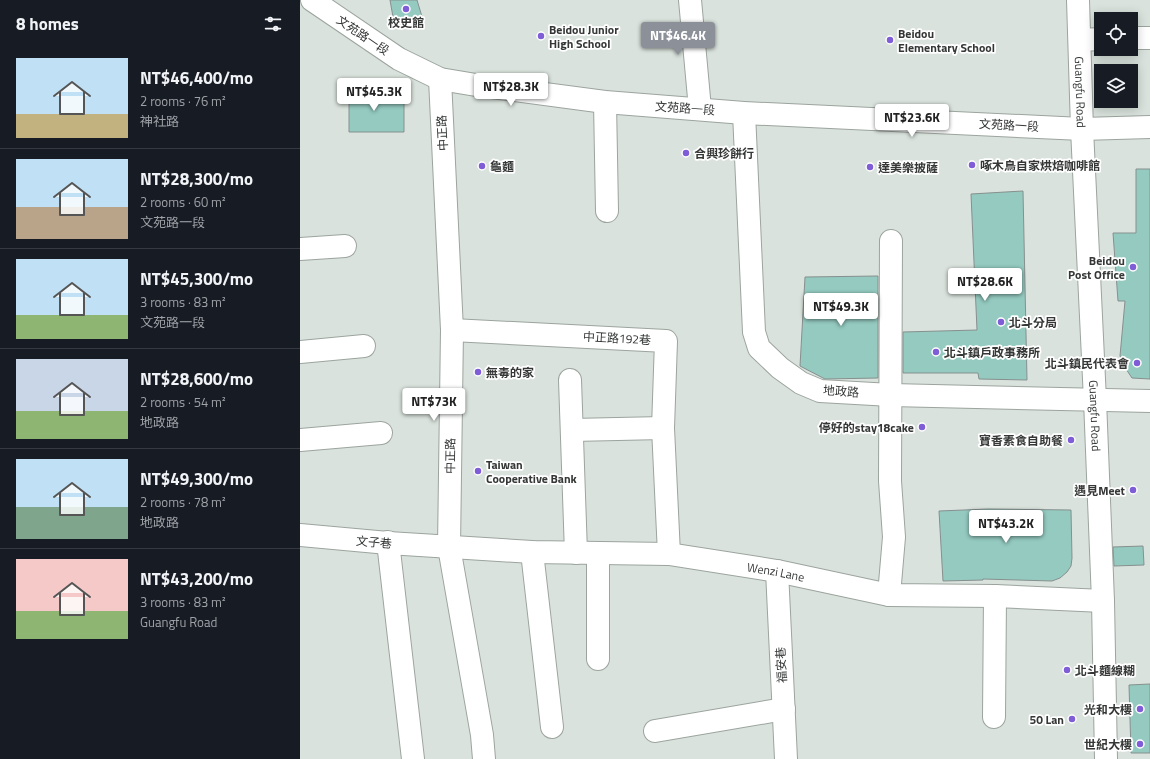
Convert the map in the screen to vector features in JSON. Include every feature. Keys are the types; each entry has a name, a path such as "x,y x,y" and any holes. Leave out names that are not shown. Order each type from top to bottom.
{"street":[{"path":"690,0 700,109"},
{"name":"Guangfu Road","path":"1078,0 1091,40 1082,129 1103,601 1106,759"},
{"path":"300,11 318,4"},
{"name":"文苑路一段","path":"318,4 399,59 440,79 476,86 605,102 744,113 1082,129 1150,126"},
{"path":"1138,38 1150,38"},
{"name":"中正路","path":"440,79 452,330 449,547 482,735 484,759"},
{"path":"605,102 608,211"},
{"name":"地政路","path":"744,113 754,332 759,348 780,368 801,383 820,391 1150,401"},
{"path":"888,595 894,537 890,481 890,241"},
{"path":"300,249 345,246"},
{"name":"中正路192巷","path":"452,330 666,341 663,428 669,554"},
{"path":"300,352 364,346"},
{"path":"570,380 576,553"},
{"path":"572,430 663,428"},
{"path":"300,440 381,433"},
{"name":"文子巷","path":"300,535 449,547"},
{"path":"388,543 413,759"},
{"name":"Wenzi Lane","path":"449,547 532,552 669,554 777,571 888,595 995,596 1103,601"},
{"path":"532,552 552,727"},
{"path":"598,554 598,659"},
{"name":"福安巷","path":"777,571 786,759"},
{"path":"994,717 995,596"},
{"path":"655,731 784,709"}],"building":[{"name":"校史館","path":"390,0 417,0 423,20 393,17"},
{"path":"349,85 370,85 370,98 404,98 404,132 349,132"},
{"path":"1136,169 1150,169 1150,379 1132,378 1120,356 1125,301 1118,301 1113,233 1136,233"},
{"name":"北斗分局","path":"1023,191 1027,380 979,379 978,373 903,373 903,332 977,330 971,194"},
{"path":"878,276 878,378 825,379 800,366 805,277"},
{"path":"988,509 1071,510 1072,558 1071,566 1067,572 1060,578 1052,581 983,579 943,581 939,511"},
{"path":"1143,546 1144,565 1114,566 1113,547"},
{"name":"光和大樓","path":"1150,684 1150,753 1131,753 1129,685"}],"place":[{"name":"校史館","path":"406,9"},
{"name":"Beidou Junior High School","path":"541,36"},
{"name":"Beidou Elementary School","path":"890,40"},
{"name":"合興珍餅行","path":"686,153"},
{"name":"啄木鳥自家烘焙咖啡館","path":"972,165"},
{"name":"龜麵","path":"482,166"},
{"name":"達美樂披薩","path":"870,167"},
{"name":"Beidou Post Office","path":"1133,267"},
{"name":"北斗分局","path":"1001,322"},
{"name":"北斗鎮戶政事務所","path":"936,352"},
{"name":"北斗鎮民代表會","path":"1137,363"},
{"name":"無毒的家","path":"478,372"},
{"name":"停好的stay18cake","path":"922,427"},
{"name":"寶香素食自助餐","path":"1071,440"},
{"name":"Taiwan Cooperative Bank","path":"478,471"},
{"name":"遇見Meet","path":"1133,490"},
{"name":"北斗麵線糊","path":"1067,670"},
{"name":"光和大樓","path":"1140,709"},
{"name":"50 Lan","path":"1072,719"},
{"name":"世紀大樓","path":"1140,744"}]}
